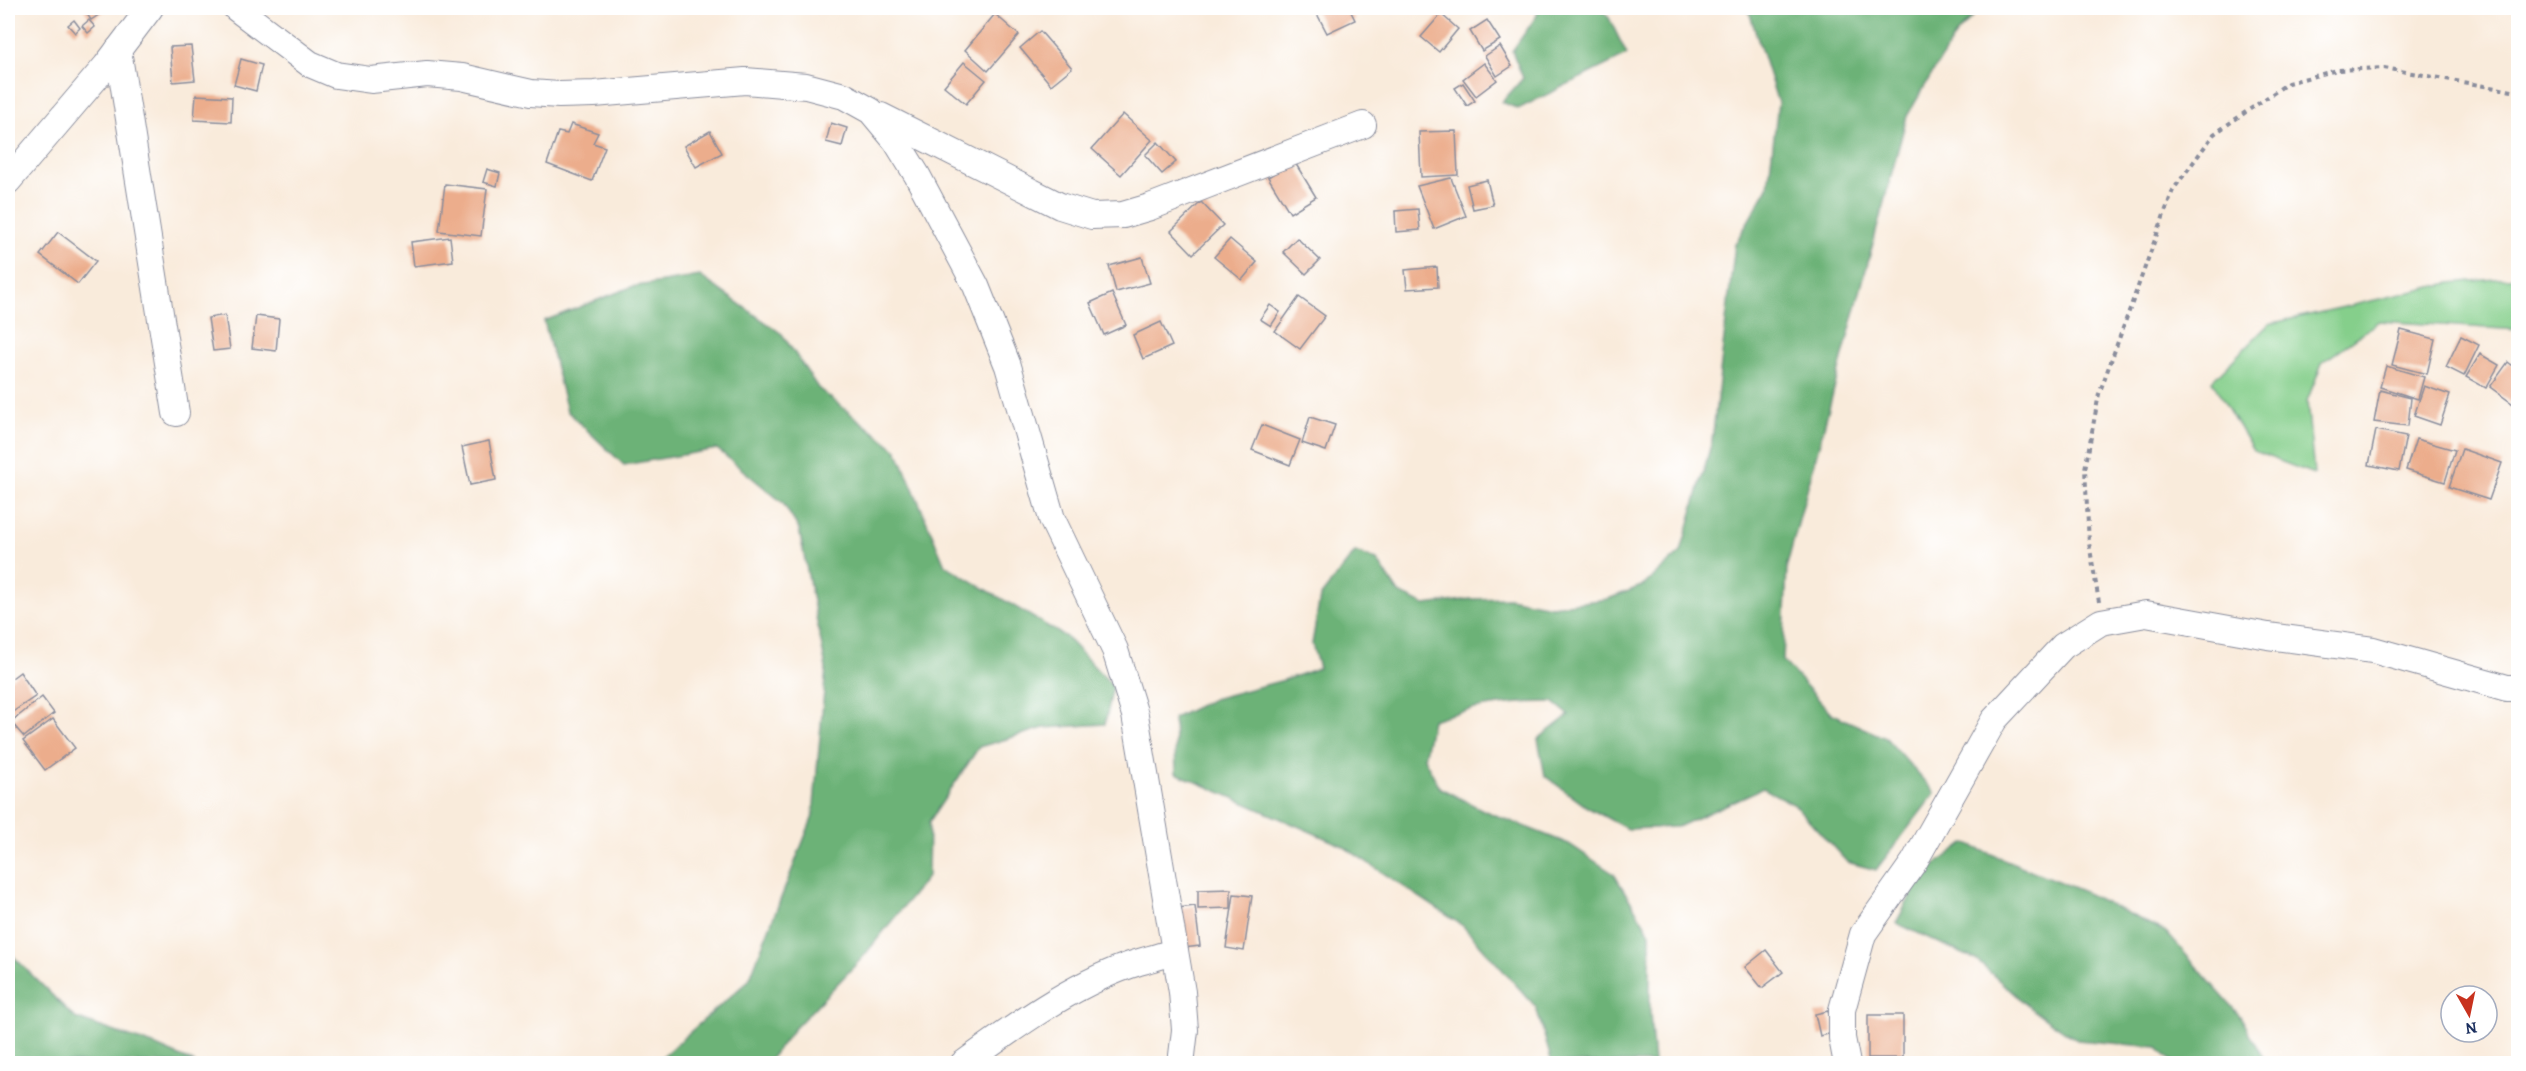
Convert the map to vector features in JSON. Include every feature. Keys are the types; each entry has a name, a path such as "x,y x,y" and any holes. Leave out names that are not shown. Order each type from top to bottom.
{"street":[{"path":"8,182 150,8"},
{"path":"236,8 310,64 336,75 371,80 427,74 462,77 531,93 559,95 745,81 806,86 844,96 1060,206 1092,216 1123,215 1150,207 1363,125"},
{"path":"118,50 176,413"},
{"path":"871,111 896,141 917,175 976,286 1008,366 1052,519 1115,650 1135,715 1175,952 1185,1030 1181,1064"},
{"path":"1847,1064 1842,1038 1842,1010 1863,934 1914,862 1994,720 2063,646 2101,622 2146,614 2268,636 2373,650 2506,688 2518,688"},
{"path":"963,1064 1027,1019 1084,986 1129,965 1175,952"}],"path":[{"path":"2101,622 2089,543 2085,469 2099,394 2173,190 2214,134 2288,83 2337,70 2384,68 2518,92"}],"green space":[{"path":"1534,8 1600,8 1609,18 1627,55 1518,109 1502,102 1523,78 1512,51 1538,14"},
{"path":"1748,8 1980,8 1954,37 1907,116 1787,565 1783,661 1832,714 1886,738 1935,793 1876,870 1847,862 1795,805 1763,788 1677,827 1627,829 1587,807 1545,776 1538,739 1569,715 1553,702 1492,706 1432,720 1424,758 1440,788 1485,811 1569,844 1614,874 1650,933 1650,1012 1654,1063 1552,1063 1536,1007 1463,926 1341,845 1176,773 1174,718 1213,699 1319,668 1312,644 1320,597 1355,552 1377,560 1399,593 1425,605 1471,599 1509,598 1551,606 1608,599 1644,585 1681,552 1712,441 1735,244 1768,187 1778,103"},
{"path":"700,276 782,334 818,388 897,450 945,565 1066,637 1113,686 1105,724 1044,728 979,747 929,822 928,876 863,957 793,1030 767,1063 655,1063 749,980 813,816 826,668 799,529 783,503 717,449 624,465 567,411 544,321 631,287"},
{"path":"2518,277 2518,330 2379,321 2322,363 2307,401 2314,474 2253,451 2212,381 2269,324 2450,283"},
{"path":"1964,843 2082,891 2166,932 2240,1016 2267,1063 2173,1063 2157,1047 2077,1040 2029,1007 1976,960 1896,923 1922,875"},
{"path":"8,951 75,1018 156,1046 195,1063 8,1063"}],"building":[{"path":"83,8 109,8 91,20"},
{"path":"1314,8 1349,8 1355,20 1327,33"},
{"path":"995,14 1019,35 988,71 965,50"},
{"path":"1441,14 1458,29 1439,52 1421,37"},
{"path":"74,20 80,28 75,33 68,25"},
{"path":"89,20 95,27 88,33 82,26"},
{"path":"1487,20 1500,40 1482,51 1470,31"},
{"path":"1040,31 1072,68 1051,85 1020,48"},
{"path":"191,46 195,80 173,82 170,47"},
{"path":"1500,46 1512,66 1497,76 1485,56"},
{"path":"241,59 262,65 256,91 234,85"},
{"path":"964,62 986,80 966,104 944,86"},
{"path":"1484,63 1497,80 1476,96 1463,79"},
{"path":"1463,83 1475,101 1467,106 1455,88"},
{"path":"196,95 232,97 231,122 194,120"},
{"path":"1123,114 1152,140 1121,175 1092,149"},
{"path":"831,123 847,128 842,146 826,142"},
{"path":"571,124 598,133 593,143 605,147 592,181 547,164 558,132 567,134"},
{"path":"710,131 722,153 696,167 684,146"},
{"path":"1456,131 1458,175 1421,177 1419,132"},
{"path":"1158,142 1176,162 1162,174 1145,155"},
{"path":"1294,161 1316,197 1290,213 1268,177"},
{"path":"487,169 500,173 497,186 483,182"},
{"path":"1451,178 1466,216 1434,229 1417,186"},
{"path":"1487,180 1493,205 1473,209 1467,185"},
{"path":"445,184 487,189 481,236 439,231"},
{"path":"1201,202 1223,225 1193,254 1171,231"},
{"path":"1418,209 1420,230 1396,232 1395,211"},
{"path":"58,232 96,261 78,284 40,255"},
{"path":"450,237 453,261 414,266 411,242"},
{"path":"1297,238 1320,260 1306,274 1283,252"},
{"path":"1230,239 1257,262 1242,280 1214,257"},
{"path":"1142,257 1150,283 1116,292 1109,266"},
{"path":"1437,267 1438,287 1407,289 1405,270"},
{"path":"1112,293 1126,325 1104,335 1090,303"},
{"path":"1299,297 1325,316 1300,349 1275,331"},
{"path":"1270,305 1280,312 1271,326 1260,319"},
{"path":"225,315 230,349 213,351 208,318"},
{"path":"256,316 279,319 276,351 252,348"},
{"path":"1161,322 1172,346 1143,359 1133,335"},
{"path":"2401,330 2435,339 2427,374 2392,365"},
{"path":"2461,336 2479,345 2464,376 2446,367"},
{"path":"2480,354 2499,365 2486,388 2466,377"},
{"path":"2508,362 2518,370 2516,406 2490,387"},
{"path":"2386,366 2424,377 2418,399 2380,387"},
{"path":"2424,386 2450,395 2440,425 2414,416"},
{"path":"2380,390 2411,398 2408,426 2374,422"},
{"path":"1310,417 1335,425 1326,451 1302,443"},
{"path":"1262,425 1300,440 1290,465 1252,450"},
{"path":"2376,430 2406,436 2399,471 2369,465"},
{"path":"2416,439 2455,450 2445,482 2406,470"},
{"path":"489,441 496,480 470,485 462,447"},
{"path":"2462,449 2502,463 2489,500 2449,487"},
{"path":"20,672 36,696 8,715 8,681"},
{"path":"42,697 54,713 24,737 11,722"},
{"path":"53,719 75,748 45,770 23,741"},
{"path":"1231,889 1231,908 1198,909 1198,890"},
{"path":"1234,894 1252,896 1244,951 1226,948"},
{"path":"1195,906 1200,946 1183,948 1178,908"},
{"path":"1766,950 1783,972 1762,988 1745,967"},
{"path":"1828,1011 1833,1033 1820,1036 1815,1014"},
{"path":"1868,1015 1903,1015 1903,1058 1868,1058"}]}
